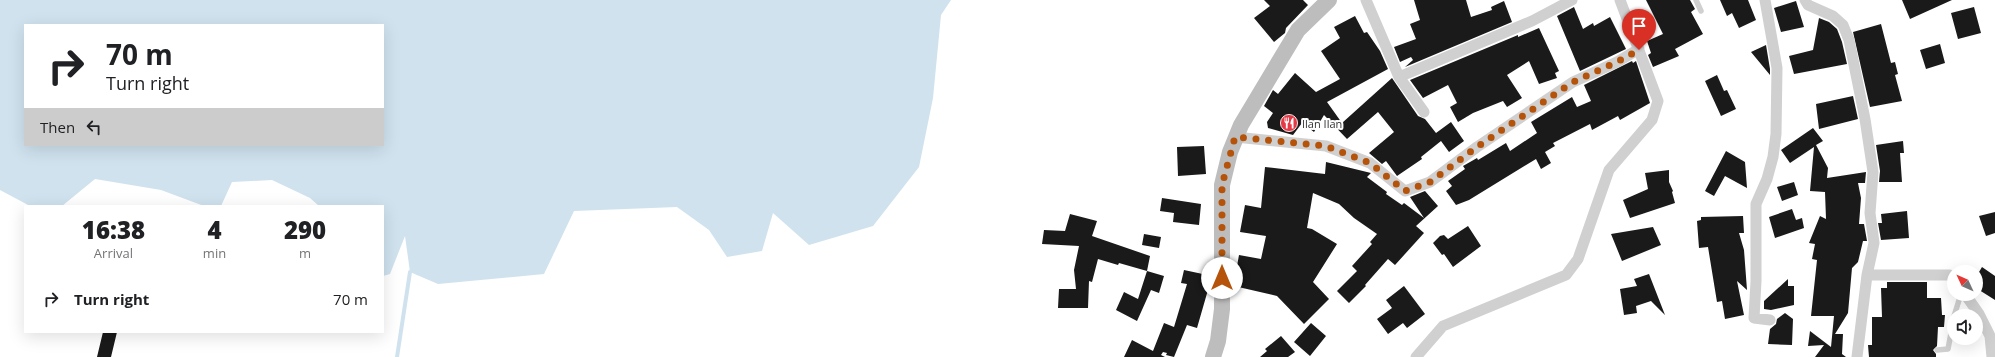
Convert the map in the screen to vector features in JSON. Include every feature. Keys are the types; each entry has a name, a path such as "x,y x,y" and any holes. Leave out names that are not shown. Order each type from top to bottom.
{"main road":[{"path":"1213,357 1218,341 1222,309 1222,185 1235,137 1269,76 1298,30 1328,0"}],"street":[{"path":"1366,0 1399,77 1424,112"},
{"path":"1399,77 1532,21 1572,0"},
{"path":"1416,357 1444,326 1566,275 1578,258 1609,170 1652,120 1658,101 1620,0"},
{"path":"1765,0 1777,68 1776,134 1774,157 1756,204 1756,282 1754,318 1770,320"},
{"path":"1805,0 1808,5 1833,16 1843,25 1849,40 1865,119 1873,172 1870,213 1874,243 1867,275 1857,357"},
{"path":"1235,137 1326,146 1370,163 1405,191 1430,182 1484,142 1573,82 1639,50"},
{"path":"1867,275 1947,274"},
{"path":"1970,301 1979,314 1993,340 1992,357"}],"lane":[{"path":"1696,0 1701,11"},
{"path":"1937,350 1948,349 1949,345"}],"water":[{"path":"0,0 951,0 941,15 933,98 919,167 873,226 809,245 773,213 762,251 727,257 709,230 677,207 574,211 544,274 438,284 410,272 405,236 390,274 384,276 384,205 318,205 310,198 272,180 232,182 221,205 201,205 161,190 95,179 63,205 28,205 0,190"}],"building":[{"path":"1264,0 1303,0 1308,5 1286,28 1285,33 1274,42 1254,18 1270,6"},
{"path":"1414,0 1466,0 1471,17 1492,10 1491,7 1504,1 1512,22 1405,67 1413,60 1411,57 1400,62 1394,47 1416,39 1410,24 1420,20"},
{"path":"1646,0 1690,0 1695,9 1691,12 1703,34 1675,49 1679,56 1653,67 1648,55 1651,53 1647,41 1663,34"},
{"path":"1720,0 1748,0 1756,20 1739,28 1732,13 1727,16"},
{"path":"1902,0 1952,0 1910,19"},
{"path":"1796,1 1804,27 1781,32 1774,8"},
{"path":"1574,7 1583,29 1593,23 1594,26 1610,17 1626,49 1580,71 1557,16"},
{"path":"1974,7 1981,33 1958,39 1951,13"},
{"path":"1355,16 1364,33 1367,32 1380,51 1388,69 1327,102 1342,123 1392,78 1418,116 1425,119 1436,133 1451,122 1464,141 1449,152 1441,141 1421,157 1422,159 1397,176 1386,161 1382,164 1369,153 1394,132 1378,112 1347,139 1324,115 1314,132 1302,123 1293,135 1268,128 1267,122 1273,113 1264,106 1273,90 1278,94 1295,73 1316,92 1340,79 1321,51 1340,38 1334,27"},
{"path":"1819,18 1829,22 1837,29 1842,42 1847,64 1794,74 1789,56 1813,50"},
{"path":"1881,24 1891,63 1895,62 1898,74 1895,75 1902,101 1870,107 1853,32"},
{"path":"1539,28 1559,71 1555,73 1557,78 1539,84 1529,61 1507,75 1522,98 1507,107 1503,101 1473,113 1458,122 1450,107 1457,103 1448,85 1423,98 1410,80 1518,35 1518,37"},
{"path":"1940,44 1945,63 1926,69 1920,50"},
{"path":"1766,45 1770,69 1770,75 1751,52"},
{"path":"1632,61 1633,63 1636,61 1650,103 1620,120 1618,116 1592,130 1590,124 1553,143 1555,146 1545,152 1551,163 1541,169 1536,159 1469,200 1456,205 1446,191 1452,186 1448,181 1465,169 1463,166 1477,158 1478,160 1506,143 1510,151 1537,133 1531,122 1572,97 1577,107 1591,101 1584,85"},
{"path":"1717,75 1724,91 1727,90 1736,109 1721,116 1705,81"},
{"path":"1853,96 1858,119 1819,129 1816,104"},
{"path":"1813,128 1823,141 1816,145 1828,168 1827,178 1866,172 1865,183 1858,183 1861,198 1859,224 1864,224 1867,241 1863,241 1858,262 1852,268 1848,313 1835,334 1843,334 1842,354 1846,357 1815,357 1824,345 1808,346 1810,331 1831,347 1834,316 1811,316 1817,260 1812,259 1815,244 1809,243 1820,216 1826,219 1825,192 1810,191 1814,147 1790,163 1781,150"},
{"path":"1903,141 1904,153 1900,153 1902,182 1879,182 1880,171 1876,145"},
{"path":"1204,146 1206,174 1178,176 1177,147"},
{"path":"1726,151 1745,162 1747,188 1725,176 1714,196 1705,191"},
{"path":"1326,162 1371,173 1367,177 1387,192 1386,194 1402,205 1404,203 1424,218 1410,197 1425,191 1438,206 1416,226 1424,233 1395,265 1388,259 1365,285 1366,286 1349,303 1337,291 1357,271 1352,266 1372,244 1370,242 1377,234 1354,218 1339,204 1313,193 1307,228 1312,229 1337,244 1313,282 1329,299 1304,324 1277,296 1234,286 1236,277 1232,276 1232,272 1233,265 1237,266 1239,255 1261,259 1266,236 1240,232 1245,205 1261,208 1265,167 1325,174"},
{"path":"1669,170 1669,182 1673,191 1675,203 1630,218 1623,200 1648,189 1645,173"},
{"path":"1794,182 1798,195 1782,201 1777,187"},
{"path":"1162,198 1201,204 1199,225 1173,222 1174,213 1160,211"},
{"path":"1792,209 1796,220 1802,218 1804,228 1775,238 1769,217"},
{"path":"1907,211 1909,238 1881,240 1878,223 1882,223 1881,214"},
{"path":"1995,212 1995,233 1986,236 1979,216"},
{"path":"1070,214 1097,221 1092,236 1150,256 1147,271 1098,259 1092,282 1089,281 1088,308 1058,308 1059,289 1076,289 1074,270 1079,246 1042,244 1044,230 1065,231"},
{"path":"1743,216 1744,233 1739,233 1744,250 1747,290 1737,281 1744,315 1725,319 1722,301 1717,302 1708,247 1699,248 1697,221 1701,220 1701,217"},
{"path":"1468,226 1481,246 1453,267 1444,254 1442,255 1433,243 1440,236 1444,235 1448,239"},
{"path":"1653,227 1661,245 1622,261 1611,234"},
{"path":"1144,234 1161,237 1159,248 1142,245"},
{"path":"1983,268 1995,276 1995,300 1983,292"},
{"path":"1184,270 1212,276 1197,328 1187,325 1174,357 1166,355 1167,353 1163,352 1161,355 1165,357 1124,357 1132,340 1153,351 1164,323 1174,327 1187,284 1181,283"},
{"path":"1147,271 1164,276 1159,293 1151,290 1137,321 1116,310 1124,292 1138,299"},
{"path":"1649,274 1665,315 1651,301 1636,306 1637,313 1624,315 1620,289 1637,286 1634,279"},
{"path":"1788,279 1788,286 1794,286 1794,305 1771,310 1764,309 1764,301"},
{"path":"1887,282 1927,282 1927,298 1941,298 1942,315 1945,315 1944,327 1938,327 1937,346 1933,350 1936,357 1869,357 1868,345 1872,345 1872,317 1882,317 1881,288 1887,288"},
{"path":"1404,286 1425,314 1407,328 1403,323 1388,334 1377,319 1392,308 1386,300"},
{"path":"1785,313 1793,319 1792,345 1768,344 1770,329 1776,324 1777,319"},
{"path":"1311,323 1326,336 1310,356 1294,342"},
{"path":"103,333 117,333 111,357 97,357"},
{"path":"1281,336 1295,352 1288,357 1260,357 1267,351 1265,349"}],"waterway":[{"path":"397,357 410,272"}],"place":[{"name":"Ilan Ilan","path":"1289,123"}],"route":[{"path":"1222,278 1222,185 1235,137 1326,146 1370,163 1405,191 1430,182 1477,147 1573,82 1639,50"}]}
